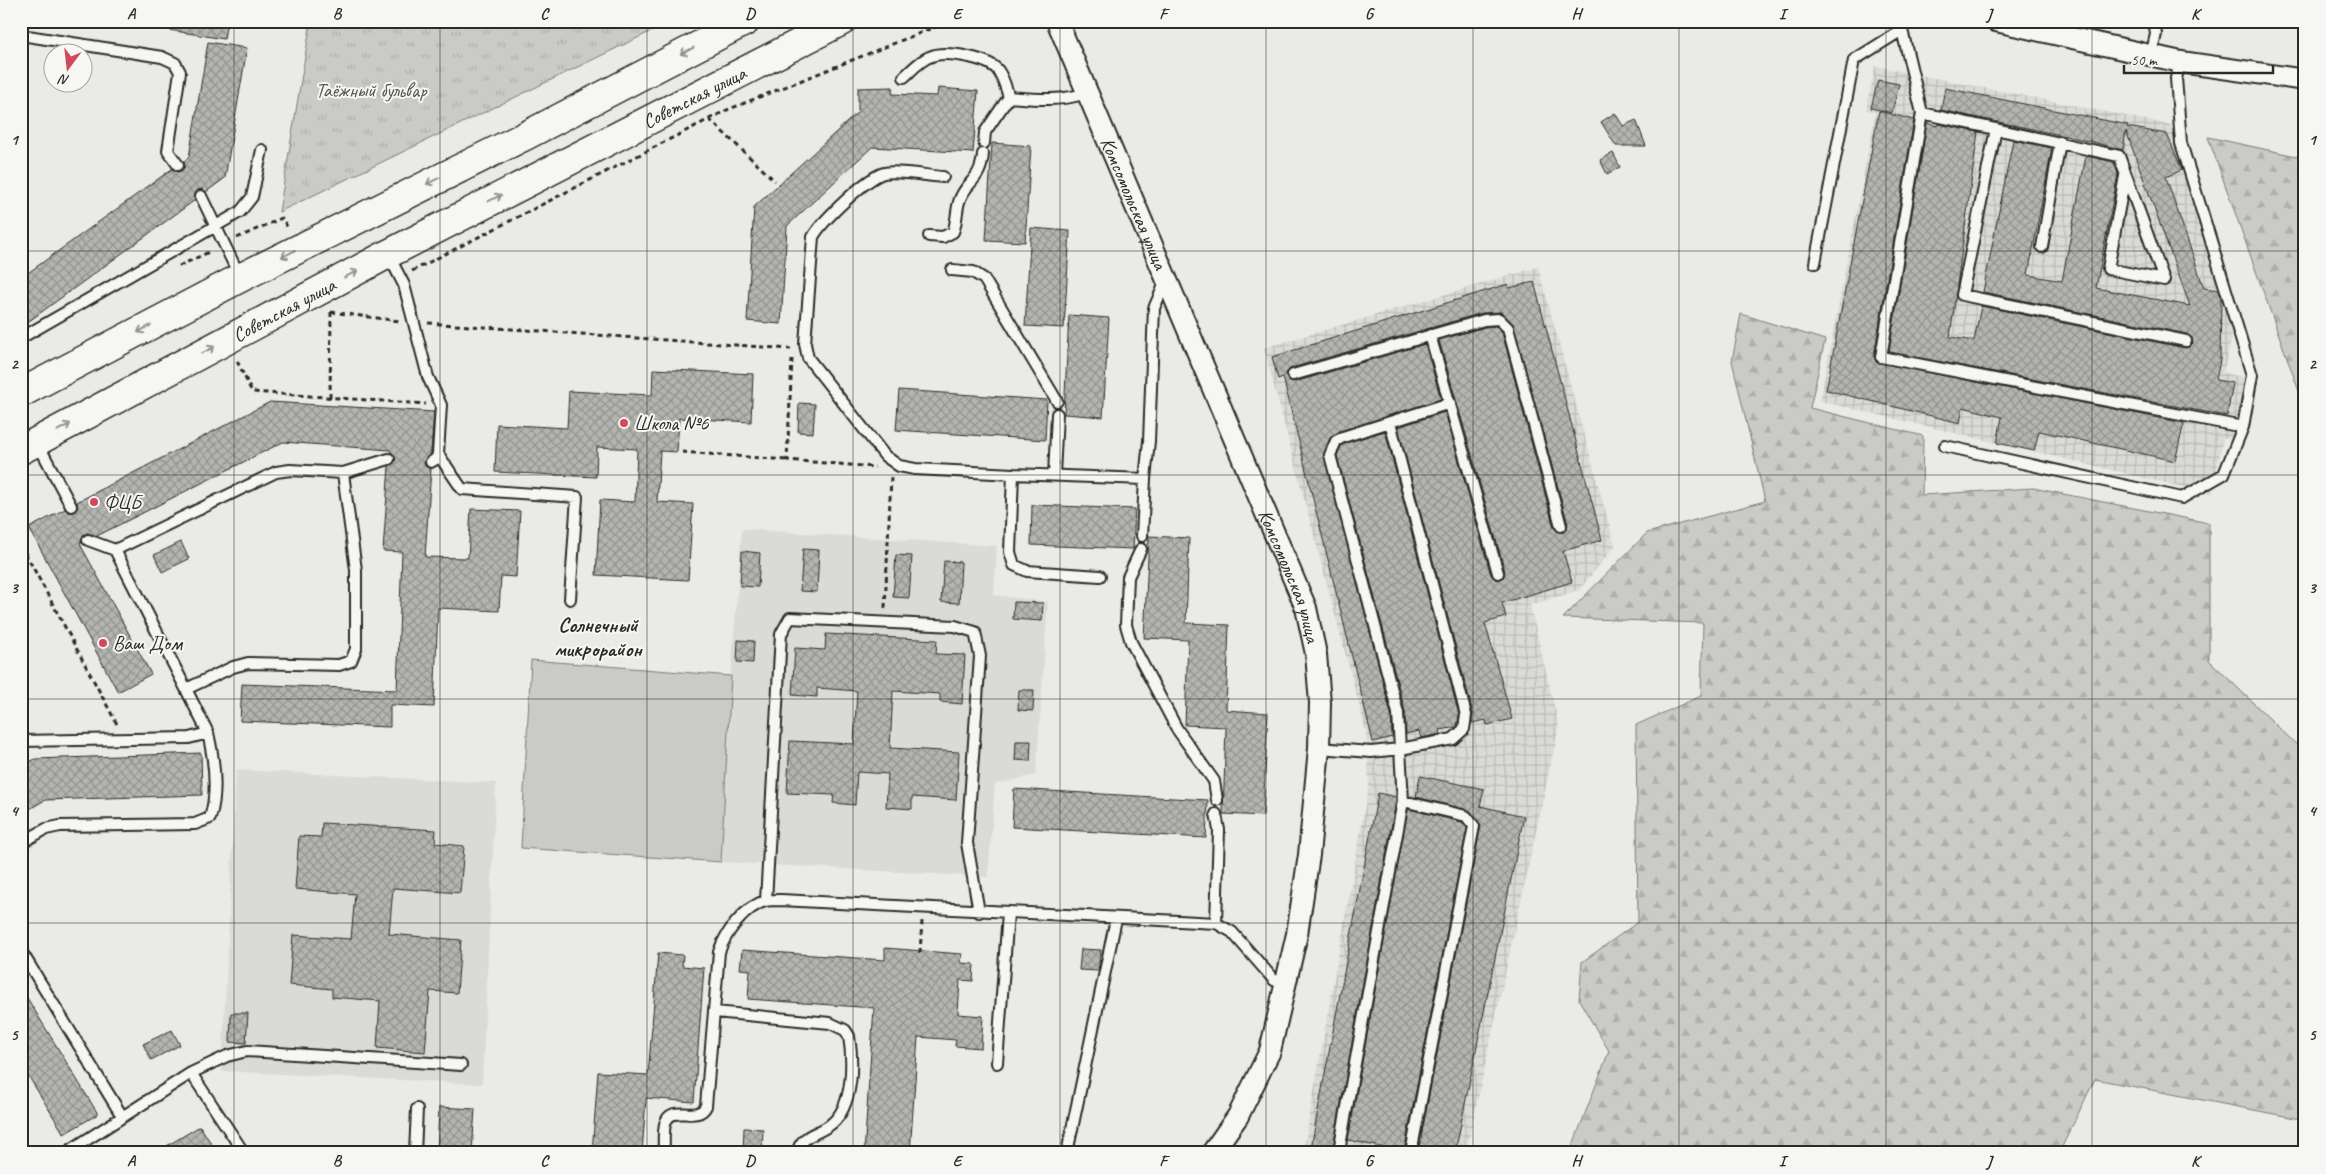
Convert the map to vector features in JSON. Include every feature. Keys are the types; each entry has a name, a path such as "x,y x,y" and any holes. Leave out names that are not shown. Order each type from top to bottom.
{"street":[{"name":"Советская улица","path":"29,446 394,265 546,172 842,21"},
{"name":"Комсомольская улица","path":"1057,21 1306,608 1316,654 1320,703 1319,748 1309,855 1287,985 1270,1051 1238,1116 1212,1153"},
{"path":"1996,21 2181,62 2305,80"},
{"path":"21,393 240,278 527,134 729,25"},
{"path":"527,134 546,172"}],"lane":[{"path":"2151,56 2156,34 2154,21"},
{"path":"1815,263 1854,60 1903,26 1922,113 1881,357 2243,427"},
{"path":"21,35 162,57 175,63 180,72 168,151 178,165"},
{"path":"904,78 922,60 936,55 982,58 990,62 999,71 1009,97"},
{"path":"1945,446 2182,498 2224,474 2243,427 2252,376 2181,143 2176,78 2181,62"},
{"path":"1009,97 1053,100 1072,98 1086,93"},
{"path":"929,236 943,237 953,232 958,220 959,203 963,193 982,168 985,132 1009,97"},
{"path":"1922,113 2119,156 2164,280 2108,269 2125,176"},
{"path":"1996,128 1962,295 2186,341"},
{"path":"2042,247 2060,142"},
{"path":"21,338 240,212 252,197 262,150"},
{"path":"943,177 886,173 872,178 820,226 813,238 804,344 808,358 885,456 899,466 915,469 1145,479"},
{"path":"200,196 240,278"},
{"path":"394,265 415,322 428,376 441,405 435,458 462,489 577,497 570,599"},
{"path":"952,270 973,272 984,279 1057,401"},
{"path":"1142,536 1149,441 1154,308 1166,280"},
{"path":"1293,375 1484,320 1499,319 1508,328 1561,526"},
{"path":"1430,335 1498,573"},
{"path":"1351,1153 1339,1151 1403,801 1398,713 1330,455 1336,441 1343,437 1450,403"},
{"path":"1054,476 1057,414"},
{"path":"1319,748 1371,752 1400,749 1453,739 1464,729 1466,715 1390,422"},
{"path":"29,446 71,506"},
{"path":"115,550 276,472 290,470 343,473 389,459"},
{"path":"186,689 233,667 248,663 339,665 351,661 356,648 356,570 343,473"},
{"path":"1013,474 1010,552 1014,565 1027,571 1100,576"},
{"path":"21,843 46,829 60,826 195,824 210,818 214,804 211,747 208,733 115,550 88,540"},
{"path":"1141,549 1128,577 1126,625 1131,642 1177,729 1214,781 1216,800"},
{"path":"766,901 780,634 790,618 955,626 976,632 980,656 967,843 979,912"},
{"path":"21,741 189,738 208,733"},
{"path":"1403,801 1466,816 1474,826 1411,1153"},
{"path":"1216,814 1220,830 1216,923"},
{"path":"664,1153 668,1117 675,1113 697,1115 704,1111 706,1106 720,952 724,938 730,928 742,917 766,901 781,900 979,912 1216,923 1232,932 1274,980 1287,985"},
{"path":"997,1063 1008,913"},
{"path":"1067,1153 1116,919"},
{"path":"21,951 122,1116"},
{"path":"715,1012 830,1023 839,1025 849,1036 849,1088 844,1105 831,1125 811,1133 802,1141 797,1153"},
{"path":"66,1153 191,1073 227,1056 248,1052 461,1065"},
{"path":"191,1073 244,1153"},
{"path":"415,1153 417,1109"}],"path":[{"path":"394,265 726,110 950,21"},
{"path":"709,119 775,181"},
{"path":"331,312 340,308"},
{"path":"331,312 415,322 793,349 787,460"},
{"path":"330,398 331,312"},
{"path":"237,360 252,392 441,405"},
{"path":"682,452 915,469"},
{"path":"884,623 892,468"},
{"path":"21,546 124,739"},
{"path":"920,953 922,918"}],"shaded area":[{"path":"1875,66 2171,125 2220,281 2233,333 2223,373 2248,378 2235,437 2223,439 2212,494 1820,401 1876,112 1866,110"},
{"path":"1538,267 1615,546 1579,590 1530,605 1559,726 1466,1153 1303,1153 1369,784 1366,731 1264,348"},
{"path":"742,529 997,546 994,595 1048,602 1036,775 995,784 988,877 721,862 731,676"},
{"path":"236,770 496,783 482,1084 222,1071"}],"green space":[{"name":"Таёжный бульвар","path":"311,21 661,21 660,27 279,212"},
{"path":"2208,137 2305,158 2305,408"},
{"path":"1741,314 1825,340 1810,408 1923,436 1922,495 2033,488 2209,523 2209,660 2305,753 2305,1120 2095,1079 2059,1153 1570,1153 1609,1051 1579,1000 1582,962 1638,922 1636,725 1701,696 1703,623 1563,618 1647,533 1765,501 1732,361"},
{"path":"531,660 731,676 721,862 521,848"}],"building":[{"path":"170,21 227,21 224,39 169,30"},
{"path":"208,42 247,48 225,178 206,192 202,189 198,190 194,195 195,200 21,327 21,278 172,169 178,172 184,168 184,161 189,157"},
{"path":"1878,80 1899,84 1892,113 1871,108"},
{"path":"893,87 892,94 937,96 938,88 978,91 973,153 872,147 787,226 781,324 747,321 754,207 858,112 858,88"},
{"path":"1945,88 2167,134 2182,170 2166,177 2204,288 2219,290 2221,298 2220,360 2216,380 2233,383 2227,416 1889,352 1927,123 1978,132 1950,337 1974,341 1981,306 2185,348 2193,343 2192,338 2187,334 1983,292 2013,140 2052,148 2028,275 2062,281 2086,156 2114,162 2118,174 2096,288 2190,306 2126,131 2123,150 1941,110"},
{"path":"1879,111 1914,120 1874,356 1876,362 2184,423 2175,461 2039,431 2034,451 1997,443 2002,417 1963,407 1960,423 1826,390"},
{"path":"1615,113 1623,126 1636,120 1646,146 1616,146 1601,122"},
{"path":"992,143 1031,146 1025,242 986,240"},
{"path":"1613,153 1620,167 1607,174 1600,160"},
{"path":"1031,228 1070,231 1064,328 1025,326"},
{"path":"1534,282 1602,540 1563,551 1572,582 1502,603 1506,617 1485,623 1512,719 1487,725 1486,720 1472,723 1473,713 1398,427 1445,412 1491,575 1496,579 1503,578 1505,571 1439,340 1485,327 1496,326 1502,332 1554,528 1559,532 1565,531 1568,524 1513,324 1501,312 1482,313 1291,368 1286,373 1288,380 1295,382 1425,344 1441,399 1340,431 1330,438 1324,453 1391,714 1392,737 1373,742 1283,377 1278,379 1272,357 1508,284 1509,288"},
{"path":"1069,315 1109,318 1103,417 1064,414"},
{"path":"653,369 753,374 751,422 679,418 677,452 660,451 657,502 693,504 688,580 596,575 600,500 635,502 637,449 597,447 596,477 495,472 497,424 567,428 569,391 652,395"},
{"path":"899,390 1047,400 1045,440 896,430"},
{"path":"270,402 434,412 431,452 424,462 425,466 431,469 425,557 468,558 471,509 520,511 516,577 501,576 499,611 438,608 434,707 390,705 390,727 240,721 242,684 397,690 402,552 383,551 389,466 396,460 390,450 283,442 97,536 87,533 83,535 80,544 151,674 118,692 29,528 65,509 68,512 75,512 78,507 77,502"},
{"path":"799,403 815,404 813,433 798,432"},
{"path":"1385,431 1459,715 1457,727 1440,730 1441,734 1421,738 1419,731 1406,734 1405,711 1337,456 1341,446 1346,443"},
{"path":"1032,505 1135,509 1133,549 1031,545"},
{"path":"1149,536 1189,538 1186,623 1229,625 1226,710 1268,713 1263,816 1223,814 1226,727 1185,725 1188,640 1144,638"},
{"path":"181,542 189,559 162,572 154,555"},
{"path":"803,549 819,550 817,592 800,591"},
{"path":"742,551 760,553 758,587 740,586"},
{"path":"896,555 912,556 909,598 893,597"},
{"path":"944,561 961,562 959,603 941,602"},
{"path":"1014,602 1043,603 1042,621 1013,619"},
{"path":"826,634 937,640 936,654 965,655 962,704 940,702 940,694 893,691 890,748 959,752 956,800 912,797 912,809 886,807 888,774 857,772 855,805 833,803 834,795 787,793 790,741 854,744 857,691 817,688 817,697 792,695 795,648 825,650"},
{"path":"738,640 754,641 753,663 737,662"},
{"path":"1019,690 1034,690 1033,711 1018,710"},
{"path":"1016,741 1031,741 1030,761 1015,760"},
{"path":"201,753 202,795 45,800 21,814 21,767 35,759"},
{"path":"1420,776 1484,789 1480,806 1524,816 1455,1153 1418,1153 1481,825 1468,810 1416,797"},
{"path":"1014,789 1208,800 1206,838 1012,827"},
{"path":"1378,793 1396,797 1396,801 1332,1153 1310,1153"},
{"path":"1408,809 1462,822 1467,828 1404,1152 1348,1140"},
{"path":"322,823 436,830 435,843 464,846 460,893 393,888 389,934 461,940 457,993 430,991 425,1052 377,1048 380,1001 332,997 332,989 289,985 293,935 351,939 355,894 295,889 299,836 321,837"},
{"path":"885,948 962,954 961,963 974,964 973,981 960,980 958,1014 983,1016 981,1048 955,1046 956,1040 918,1037 910,1153 864,1153 874,1008 748,999 750,970 740,969 742,950 885,960"},
{"path":"1081,949 1101,950 1098,971 1079,970"},
{"path":"658,953 683,955 682,966 704,968 694,1102 646,1098 642,1153 592,1153 598,1072 648,1075"},
{"path":"21,988 98,1114 64,1134 21,1064"},
{"path":"231,1013 248,1013 246,1043 230,1042"},
{"path":"172,1030 180,1045 151,1060 143,1044"},
{"path":"439,1107 475,1109 472,1153 437,1153"},
{"path":"200,1126 217,1153 155,1153"},
{"path":"744,1128 763,1129 762,1153 743,1153"}],"place":[{"name":"Школа №6","path":"624,423"},
{"name":"ФЦБ","path":"94,502"},
{"name":"Ваш Дом","path":"103,643"}],"district":[{"name":"Солнечный микрорайон","path":"598,637"}]}
